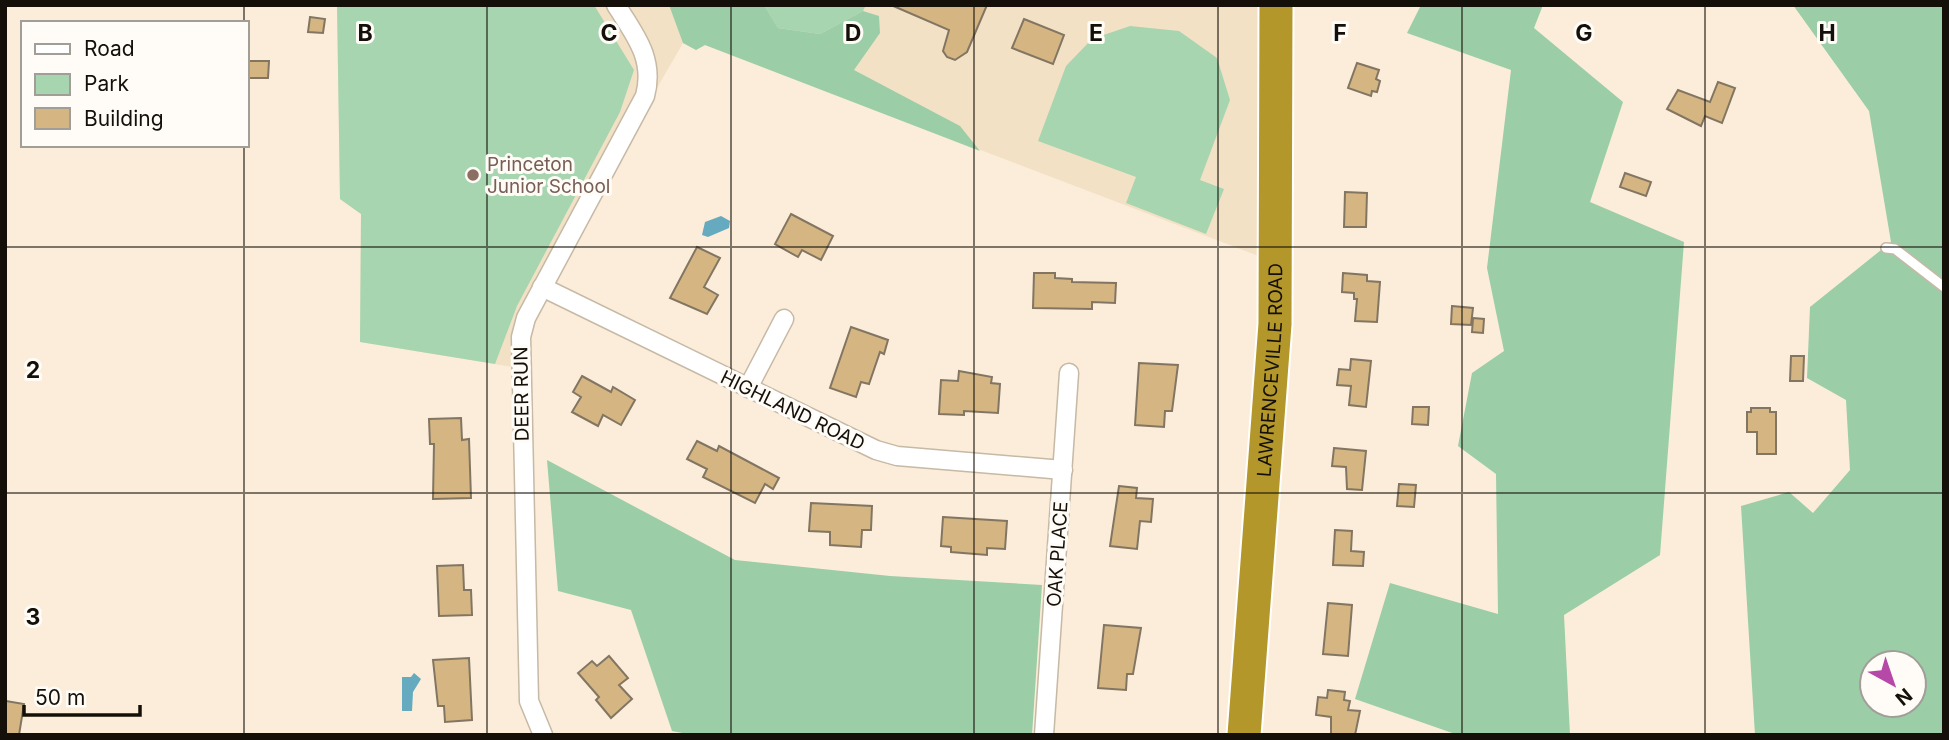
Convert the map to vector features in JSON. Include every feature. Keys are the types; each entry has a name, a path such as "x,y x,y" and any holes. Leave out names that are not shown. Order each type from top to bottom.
{"highway":[{"name":"LAWRENCEVILLE ROAD","path":"1244,735 1275,324 1277,42 1274,5"}],"street":[{"name":"DEER RUN","path":"543,735 529,701 519,356 526,318 645,96 649,63 616,5"},
{"name":"HIGHLAND ROAD","path":"542,287 876,450 897,456 1063,470"},
{"path":"748,388 784,319"},
{"name":"OAK PLACE","path":"1044,735 1069,373"}],"lane":[{"path":"1886,248 1895,249 1944,286"}],"shaded area":[{"name":"Princeton Junior School","path":"337,5 1261,5 1269,260 705,45 696,50 683,43 542,287 519,368 360,342 361,214 340,199"}],"green space":[{"path":"337,5 594,5 634,70 620,112 517,306 495,364 360,342 361,214 340,199"},
{"path":"669,5 764,5 778,28 820,34 863,11 879,16 880,33 854,70 960,126 980,151 705,45 696,50 683,43"},
{"path":"764,5 866,5 863,11 820,34 778,28"},
{"path":"1421,5 1543,5 1534,28 1623,102 1590,202 1684,242 1660,555 1564,615 1570,735 1458,735 1355,699 1390,583 1498,614 1496,474 1458,446 1472,373 1504,351 1487,268 1511,70 1407,33"},
{"path":"1793,5 1944,5 1944,735 1755,735 1741,506 1789,492 1813,513 1850,470 1846,400 1807,378 1810,307 1891,242 1869,111"},
{"path":"1130,26 1179,31 1217,58 1230,100 1200,180 1224,189 1206,234 1126,203 1136,177 1038,141 1066,66 1092,39"},
{"path":"547,460 735,560 890,576 1042,585 1032,735 693,735 672,731 631,610 558,591"}],"water":[{"path":"721,216 730,221 729,228 708,237 702,235 705,222"},
{"path":"414,673 421,679 413,692 412,711 402,711 402,677 411,677"}],"building":[{"path":"891,5 987,5 967,52 955,60 947,57 943,51 949,30"},
{"path":"310,17 325,19 323,33 308,32"},
{"path":"1024,19 1064,35 1053,64 1012,48"},
{"path":"248,61 269,61 268,78 248,78"},
{"path":"1357,63 1379,70 1376,79 1380,81 1377,92 1372,91 1371,96 1348,88"},
{"path":"1718,82 1735,88 1722,123 1705,116 1701,126 1667,109 1678,90 1710,102"},
{"path":"1625,173 1651,182 1646,196 1620,187"},
{"path":"1345,192 1367,193 1366,227 1344,227"},
{"path":"791,214 833,236 821,260 802,250 798,257 775,244"},
{"path":"697,247 720,258 704,287 718,295 707,314 670,298"},
{"path":"1034,273 1055,273 1055,278 1072,279 1072,282 1116,283 1115,303 1092,302 1092,309 1033,308"},
{"path":"1343,273 1367,275 1367,281 1380,282 1377,322 1355,321 1357,299 1354,299 1354,293 1342,292"},
{"path":"1452,306 1473,308 1471,325 1451,324"},
{"path":"1473,318 1484,319 1483,333 1472,332"},
{"path":"851,327 888,340 884,354 880,352 869,384 861,382 856,397 830,388"},
{"path":"1791,356 1804,356 1803,381 1790,381"},
{"path":"1351,359 1371,361 1366,407 1349,405 1351,386 1337,385 1339,369 1350,370"},
{"path":"1139,363 1178,365 1172,411 1165,411 1164,427 1135,425"},
{"path":"959,371 992,377 991,383 1000,384 998,413 964,411 964,415 939,414 941,380 958,381"},
{"path":"582,376 611,392 613,387 635,400 621,425 603,415 598,426 572,412 581,397 573,392"},
{"path":"1413,407 1429,407 1428,425 1412,424"},
{"path":"1751,408 1770,408 1770,412 1776,412 1776,454 1757,454 1757,432 1747,432 1747,412 1751,412"},
{"path":"461,418 462,440 469,439 471,498 433,499 434,444 430,444 429,419"},
{"path":"697,441 717,451 719,446 779,478 773,489 765,484 755,503 703,477 707,469 687,459"},
{"path":"1334,448 1366,451 1362,490 1347,489 1346,467 1332,466"},
{"path":"1399,484 1416,485 1414,507 1397,506"},
{"path":"1119,486 1137,488 1136,498 1153,499 1151,522 1140,521 1137,549 1110,546"},
{"path":"811,503 872,506 871,530 862,530 861,547 830,545 830,532 809,531"},
{"path":"943,517 1007,521 1005,549 987,548 987,555 951,552 951,547 941,546"},
{"path":"1335,530 1352,531 1351,551 1364,552 1363,566 1333,565"},
{"path":"463,565 464,590 471,590 472,615 439,616 437,566"},
{"path":"1328,603 1352,605 1348,656 1323,654"},
{"path":"1104,625 1141,628 1133,674 1127,674 1126,690 1098,688"},
{"path":"609,656 628,678 619,685 632,699 611,718 596,700 599,697 578,673 592,661 597,666"},
{"path":"469,658 472,720 445,722 444,706 438,706 433,660"},
{"path":"1328,690 1345,692 1344,700 1350,701 1348,710 1360,711 1355,735 1331,735 1331,717 1316,715 1318,697 1327,698"},
{"path":"6,701 24,704 19,735 5,735"}],"place":[{"name":"Princeton Junior School","path":"473,175"}]}
